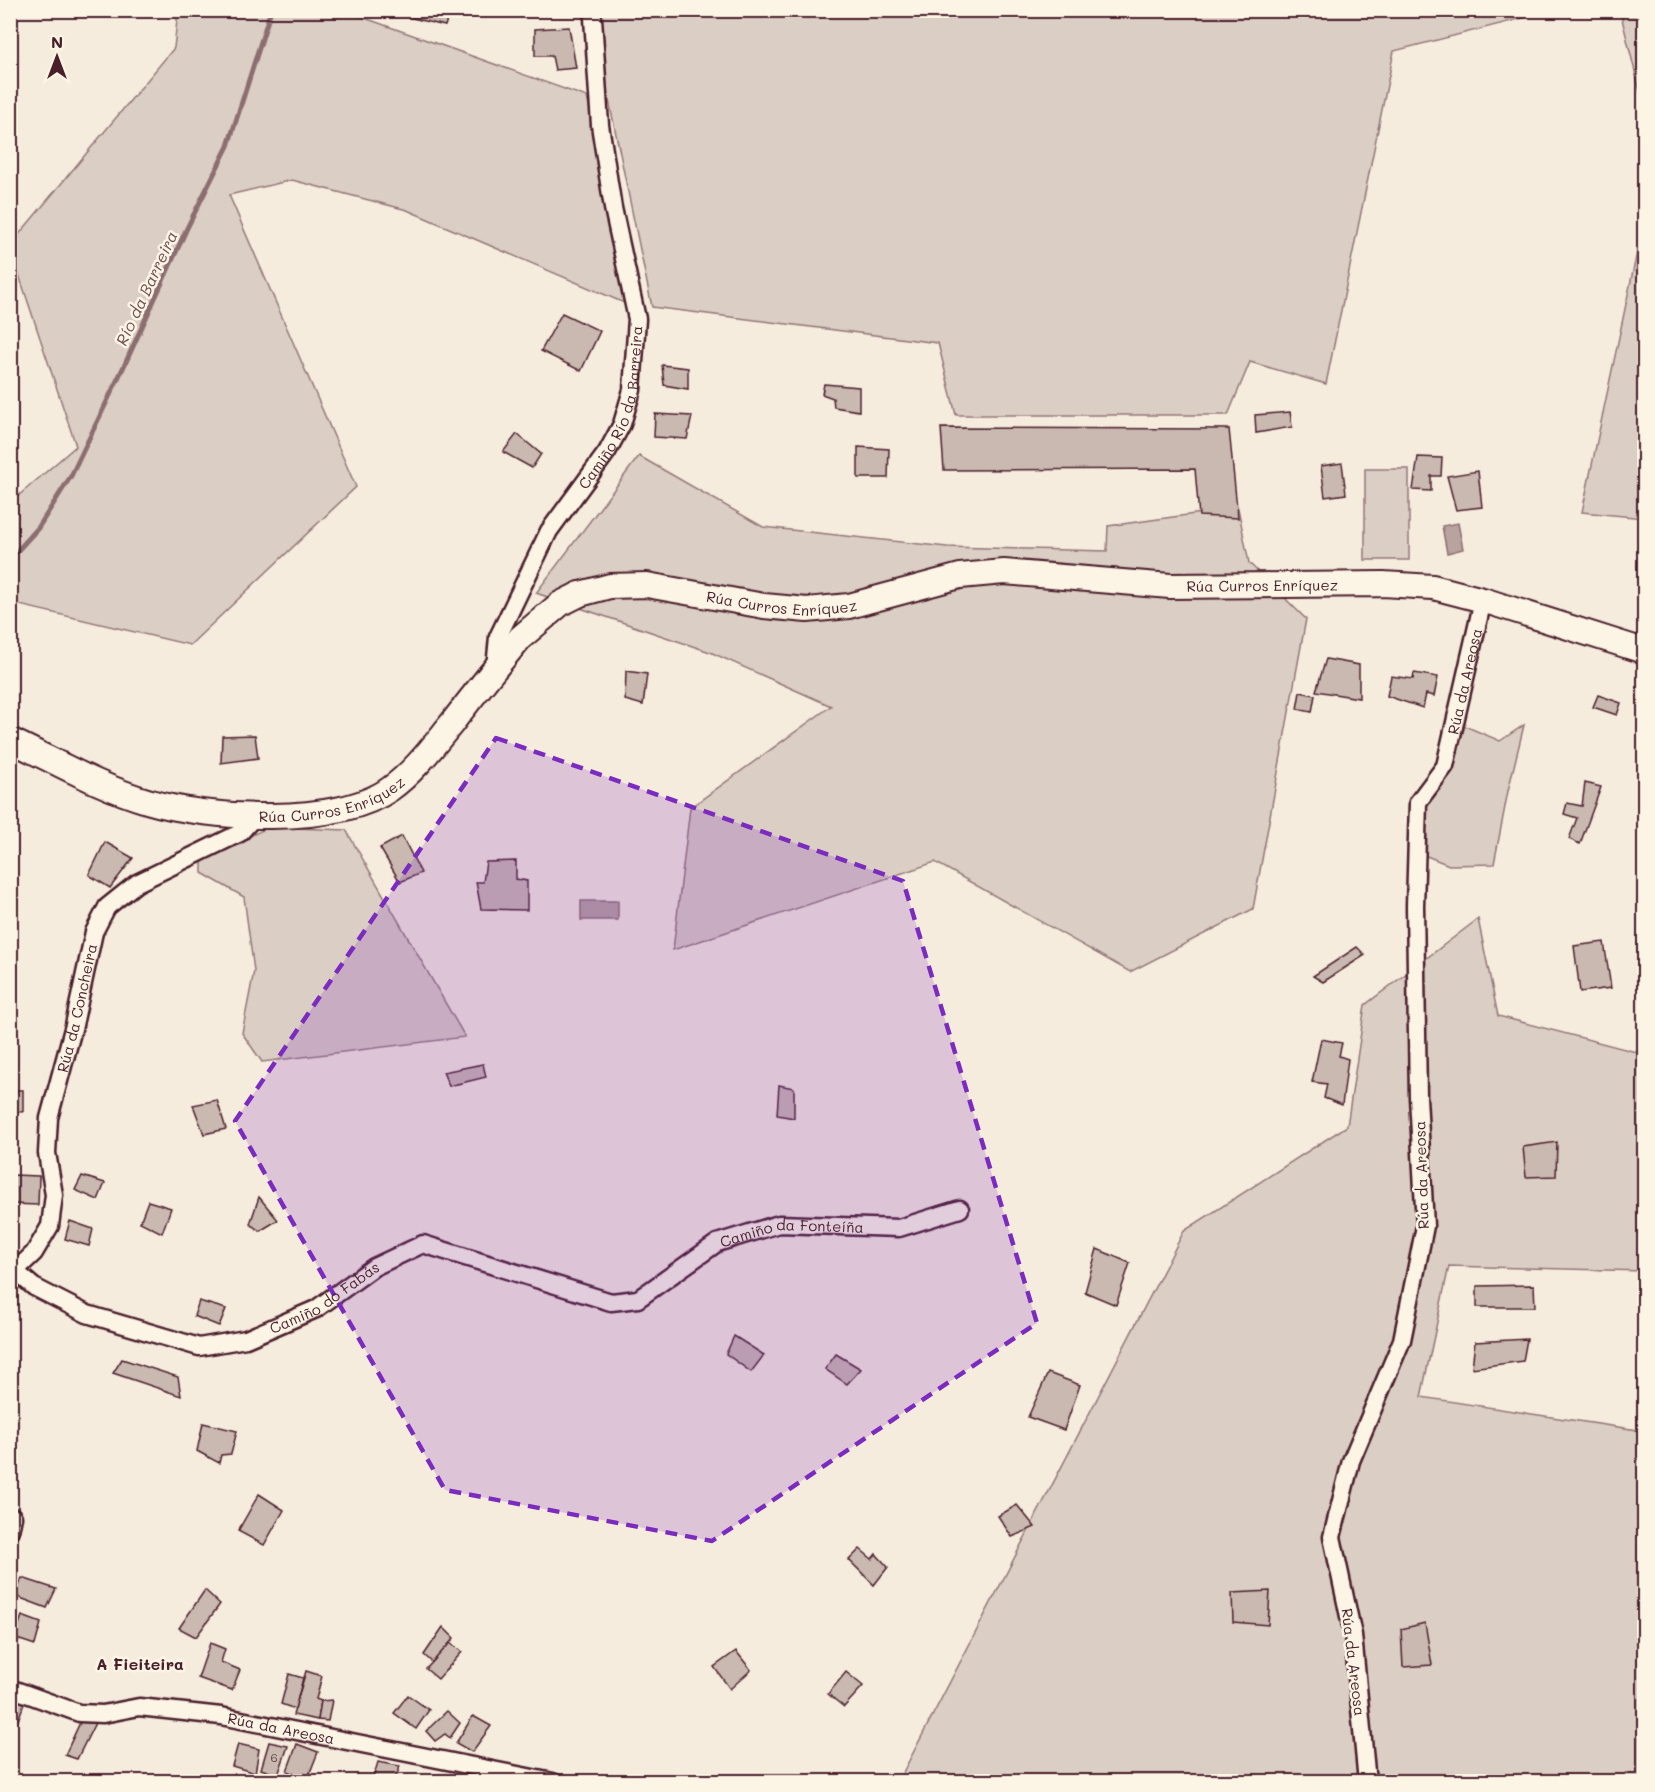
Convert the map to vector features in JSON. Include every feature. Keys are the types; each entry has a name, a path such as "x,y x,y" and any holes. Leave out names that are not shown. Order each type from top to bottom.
{"street":[{"name":"Camiño Río da Barreira","path":"495,668 498,637 549,531 607,452 622,424 632,390 637,319 613,208 602,135 593,18"},
{"name":"Rúa Curros Enríquez","path":"10,740 99,783 146,801 188,811 256,815 334,812 364,803 389,790 414,769 495,668 539,618 580,594 610,586 647,585 764,606 807,610 849,606 960,576 1005,572 1170,586 1383,584 1433,587 1483,600 1644,651"},
{"name":"Rúa da Areosa","path":"1367,1782 1353,1635 1332,1537 1352,1461 1402,1340 1425,1226 1418,1097 1414,906 1418,802 1445,766 1483,600"},
{"name":"Rúa da Concheira","path":"13,1271 34,1253 50,1226 54,1195 47,1153 49,1118 74,1024 94,932 107,907 137,883 240,833 256,815"},
{"name":"Camiño da Fonteíña","path":"638,1299 717,1243 778,1224 899,1228 960,1209"},
{"name":"Camiño do Fabás","path":"13,1271 34,1287 87,1314 199,1347 246,1339 316,1309 374,1267 423,1244 611,1302 638,1299"},
{"name":"Rúa da Areosa","path":"10,1688 79,1713 103,1714 139,1707 221,1716 553,1782"}],"highlighted area":[{"path":"496,738 903,881 1037,1323 712,1541 445,1490 235,1121"}],"shaded area":[{"path":"1534,10 1535,15 1394,51 1326,384 1250,362 1228,415 956,415 938,343 652,307 607,91 601,11"},
{"path":"178,11 345,11 587,97 629,305 407,210 292,180 229,195 356,487 190,645 11,603 10,503 76,446 11,251 11,244 174,48"},
{"path":"1620,11 1644,11 1644,108"},
{"path":"1644,219 1644,518 1582,512"},
{"path":"639,456 763,527 947,547 1107,551 1108,526 1238,508 1249,563 1306,619 1253,909 1130,972 935,862 673,950 690,808 831,706 710,652 536,593"},
{"path":"1365,469 1409,469 1409,560 1365,560"},
{"path":"1458,523 1463,549 1447,553 1442,526"},
{"path":"1524,725 1494,864 1449,865 1424,855 1426,805 1450,771 1465,726 1500,741"},
{"path":"269,827 346,830 465,1037 262,1062 242,1033 254,971 244,897 202,873 202,859"},
{"path":"581,901 618,901 618,920 581,920"},
{"path":"1478,919 1498,1016 1644,1054 1644,1271 1449,1266 1421,1397 1644,1431 1644,1781 898,1782 1184,1231 1347,1126 1365,1005"}],"building":[{"path":"401,10 450,10 445,26 400,15"},
{"path":"569,27 576,68 555,70 552,56 535,56 535,29"},
{"path":"562,313 600,331 581,371 541,351"},
{"path":"662,365 688,368 688,389 664,385"},
{"path":"824,384 859,387 859,411 834,407 833,398 822,394"},
{"path":"1290,412 1292,427 1256,433 1255,415"},
{"path":"655,414 692,416 687,439 654,437"},
{"path":"941,428 1229,429 1238,518 1199,516 1195,469 944,470"},
{"path":"517,434 541,454 532,468 503,452"},
{"path":"858,447 889,449 888,478 858,478"},
{"path":"1418,457 1442,458 1441,476 1431,476 1431,491 1413,490"},
{"path":"1342,463 1346,494 1325,497 1321,466"},
{"path":"1478,471 1482,507 1456,510 1447,476"},
{"path":"1326,659 1359,665 1359,698 1316,691"},
{"path":"626,671 647,674 643,705 625,700"},
{"path":"1414,673 1438,677 1434,696 1426,694 1423,708 1387,696 1391,676 1413,679"},
{"path":"1300,692 1315,695 1312,712 1297,709"},
{"path":"1598,695 1621,703 1617,715 1593,707"},
{"path":"255,735 258,758 221,763 222,736"},
{"path":"1585,783 1601,787 1580,844 1569,839 1577,818 1564,814 1567,803 1582,806"},
{"path":"402,836 421,873 400,882 380,848"},
{"path":"105,842 133,858 110,888 89,875"},
{"path":"516,861 516,879 527,881 527,910 481,909 476,882 483,882 486,862"},
{"path":"1604,942 1611,988 1580,992 1574,946"},
{"path":"1357,947 1365,955 1323,982 1313,976"},
{"path":"1321,1039 1342,1043 1339,1056 1348,1059 1342,1105 1324,1098 1327,1084 1312,1082"},
{"path":"483,1064 486,1077 449,1086 443,1072"},
{"path":"779,1085 794,1088 794,1118 777,1115"},
{"path":"10,1090 23,1090 23,1112 10,1111"},
{"path":"217,1100 226,1129 204,1134 193,1105"},
{"path":"1557,1142 1556,1176 1526,1177 1523,1147"},
{"path":"13,1175 39,1176 38,1205 12,1204"},
{"path":"82,1176 105,1183 98,1200 75,1190"},
{"path":"259,1197 278,1220 260,1231 250,1224"},
{"path":"148,1201 171,1208 162,1233 140,1222"},
{"path":"70,1221 93,1229 89,1246 65,1239"},
{"path":"1097,1249 1130,1263 1116,1305 1085,1292"},
{"path":"1534,1285 1535,1307 1477,1307 1477,1286"},
{"path":"199,1301 226,1309 219,1326 194,1316"},
{"path":"734,1336 764,1355 751,1372 726,1354"},
{"path":"1527,1339 1523,1361 1472,1368 1475,1342"},
{"path":"836,1354 861,1369 847,1384 825,1369"},
{"path":"122,1359 178,1377 181,1396 113,1373"},
{"path":"1048,1373 1080,1385 1064,1430 1028,1417"},
{"path":"203,1423 237,1431 231,1454 221,1455 219,1463 197,1451"},
{"path":"259,1494 284,1510 264,1545 238,1531"},
{"path":"1017,1505 1035,1527 1012,1537 998,1516"},
{"path":"860,1549 872,1559 876,1554 888,1567 874,1585 849,1560"},
{"path":"22,1578 56,1589 47,1608 15,1596"},
{"path":"205,1590 220,1604 196,1637 179,1628"},
{"path":"1270,1591 1268,1625 1233,1622 1232,1593"},
{"path":"22,1616 41,1623 35,1645 14,1638"},
{"path":"1425,1623 1432,1665 1403,1667 1401,1629"},
{"path":"443,1627 454,1638 433,1663 424,1655"},
{"path":"210,1643 225,1649 221,1662 240,1670 232,1690 198,1678"},
{"path":"450,1643 462,1652 438,1679 426,1669"},
{"path":"736,1651 751,1670 730,1689 714,1667"},
{"path":"306,1671 322,1676 316,1699 321,1701 318,1720 293,1715"},
{"path":"846,1672 863,1686 844,1707 828,1694"},
{"path":"289,1674 303,1678 295,1709 281,1704"},
{"path":"10,1695 25,1701 17,1723 10,1721"},
{"path":"408,1695 429,1710 416,1729 394,1713"},
{"path":"332,1700 328,1721 318,1720 321,1701"},
{"path":"447,1711 460,1723 450,1738 445,1734 435,1741 426,1731"},
{"path":"83,1716 96,1721 77,1759 65,1755"},
{"path":"473,1716 491,1726 472,1752 456,1743"},
{"path":"269,1742 288,1746 278,1775 261,1769"},
{"path":"238,1744 259,1749 255,1773 232,1766"},
{"path":"297,1744 318,1752 307,1780 287,1771"},
{"path":"378,1762 400,1766 394,1782 372,1782"},
{"path":"407,1776 427,1779 405,1782"}],"waterway":[{"name":"Río da Barreira","path":"10,559 38,528 71,476 125,364 187,228 228,146 271,10"}],"district":[{"name":"A Fieiteira","path":"140,1663"}]}
